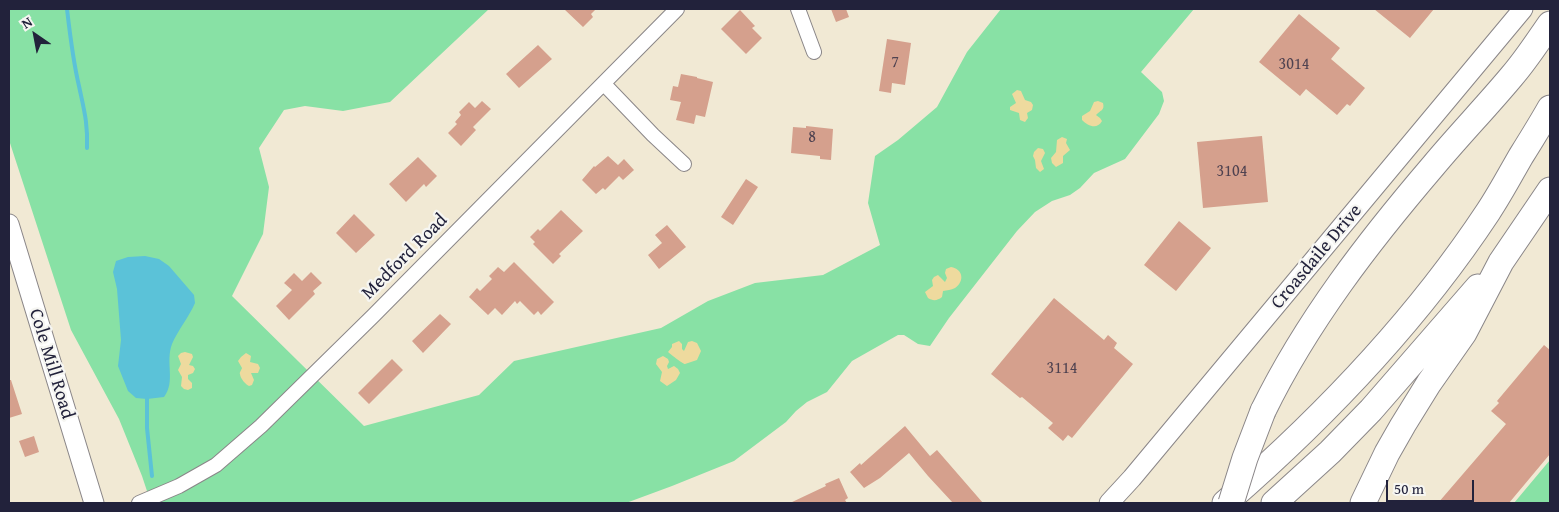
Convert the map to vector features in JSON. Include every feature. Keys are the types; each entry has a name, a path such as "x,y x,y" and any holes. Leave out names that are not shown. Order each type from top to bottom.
{"highway":[{"path":"1230,503 1244,458 1263,411 1292,356 1332,293 1433,165 1513,75 1550,24"},
{"path":"1225,503 1315,421 1398,329 1444,273 1489,211 1550,108"},
{"path":"1363,503 1403,425 1429,383 1464,333 1501,262 1550,190"},
{"path":"1274,503 1330,452 1371,410 1501,262"}],"street":[{"name":"Medford Road","path":"139,503 170,491 216,465 250,436 373,316 677,9"},
{"path":"798,9 814,52"},
{"name":"Croasdaile Drive","path":"1109,503 1523,9"},
{"path":"604,84 684,164"},
{"name":"Cole Mill Road","path":"9,224 94,503"}],"green space":[{"path":"9,9 489,9 390,102 343,111 305,106 284,110 259,148 269,187 263,234 232,296 364,426 479,395 514,361 661,328 708,301 755,283 823,275 880,245 868,203 875,156 898,140 937,107 967,52 1001,9 1194,9 1141,72 1162,92 1164,101 1159,114 1125,159 1094,173 1080,188 1070,195 1052,201 1035,212 1017,231 949,318 930,346 918,344 904,335 898,335 852,361 827,392 807,402 786,422 734,461 626,503 151,503 119,419 71,330 9,140"},
{"path":"1550,460 1550,503 1514,503"}],"sand":[{"path":"1017,90 1021,91 1025,100 1033,105 1032,110 1027,113 1028,118 1025,122 1020,120 1019,113 1010,110 1010,107 1016,103 1012,94"},
{"path":"1094,102 1103,103 1103,108 1096,115 1102,121 1098,125 1092,126 1082,120 1082,116 1090,111"},
{"path":"1062,137 1067,139 1066,143 1070,150 1063,156 1063,163 1056,167 1052,163 1051,158 1056,152 1057,140"},
{"path":"1038,148 1043,149 1045,153 1041,161 1044,169 1040,172 1036,168 1033,156"},
{"path":"951,267 960,273 961,279 958,285 954,289 943,291 942,297 938,299 928,298 925,292 933,286 932,280 934,277 938,275 945,282 947,278 946,269"},
{"path":"679,341 684,351 688,342 697,343 701,351 697,360 685,364 668,352 672,344"},
{"path":"185,352 192,354 193,357 189,365 195,369 193,373 188,375 192,388 188,390 181,386 182,377 178,370 181,364 178,356"},
{"path":"246,353 251,356 250,362 258,364 260,368 258,373 251,373 254,380 252,385 249,386 241,377 242,368 238,361"},
{"path":"663,356 668,359 668,369 674,366 680,373 676,380 667,386 660,381 662,372 656,364 657,359"}],"water":[{"path":"145,256 159,259 169,266 194,295 195,303 172,344 169,358 170,378 168,391 164,397 147,399 136,398 128,391 118,366 121,340 117,289 113,272 116,261 128,257"}],"building":[{"path":"564,9 596,9 591,14 593,17 583,27"},
{"path":"831,9 846,9 849,17 836,22"},
{"path":"1374,9 1434,9 1410,38"},
{"path":"740,10 755,26 752,28 762,38 746,54 721,29"},
{"path":"1299,14 1340,48 1331,59 1365,88 1350,106 1347,104 1337,115 1306,89 1300,96 1259,62"},
{"path":"887,39 911,43 905,85 892,83 891,93 879,91"},
{"path":"538,45 552,59 519,88 506,74"},
{"path":"681,74 713,82 705,117 696,115 694,124 676,120 681,102 670,100 673,86 678,87"},
{"path":"482,101 491,109 473,127 476,130 461,146 448,133 457,124 455,122 461,115 459,112 469,102 475,108"},
{"path":"806,126 833,129 831,160 820,159 820,156 791,153 793,127 806,128"},
{"path":"1262,136 1268,202 1203,208 1197,142"},
{"path":"608,156 618,165 624,159 634,170 623,180 619,176 605,190 603,188 596,194 582,180 594,166"},
{"path":"418,157 437,176 426,187 424,184 406,202 389,184"},
{"path":"746,179 758,187 733,225 721,217"},
{"path":"561,210 583,231 559,254 561,256 553,264 533,244 535,242 530,237 538,229 540,231"},
{"path":"354,214 375,235 356,253 336,233"},
{"path":"1179,221 1211,248 1176,291 1144,265"},
{"path":"667,225 686,247 659,269 648,255 662,243 655,235"},
{"path":"514,262 554,302 541,315 538,311 534,315 520,301 517,304 515,301 502,315 495,308 488,315 469,297 477,288 480,291 492,279 489,276 498,267 504,272"},
{"path":"311,272 322,283 313,291 315,294 289,320 276,306 292,290 284,283 294,273 302,281"},
{"path":"1054,298 1104,340 1108,335 1117,343 1114,348 1133,364 1072,438 1068,435 1063,441 1048,428 1053,423 991,374"},
{"path":"440,314 451,324 423,353 412,341"},
{"path":"1544,345 1550,350 1550,454 1509,503 1438,503 1506,424 1491,411 1499,403 1497,401"},
{"path":"392,359 403,370 369,404 358,393"},
{"path":"9,380 11,380 22,414 9,418"},
{"path":"905,426 930,456 937,450 983,503 953,503 909,453 880,478 864,488 850,472 860,463 861,465"},
{"path":"34,436 39,452 25,457 19,441"},
{"path":"839,478 848,498 845,500 847,503 790,503 826,486 825,484"}],"waterway":[{"path":"67,9 73,58 85,117 87,148"},
{"path":"147,394 147,428 152,476"}]}
